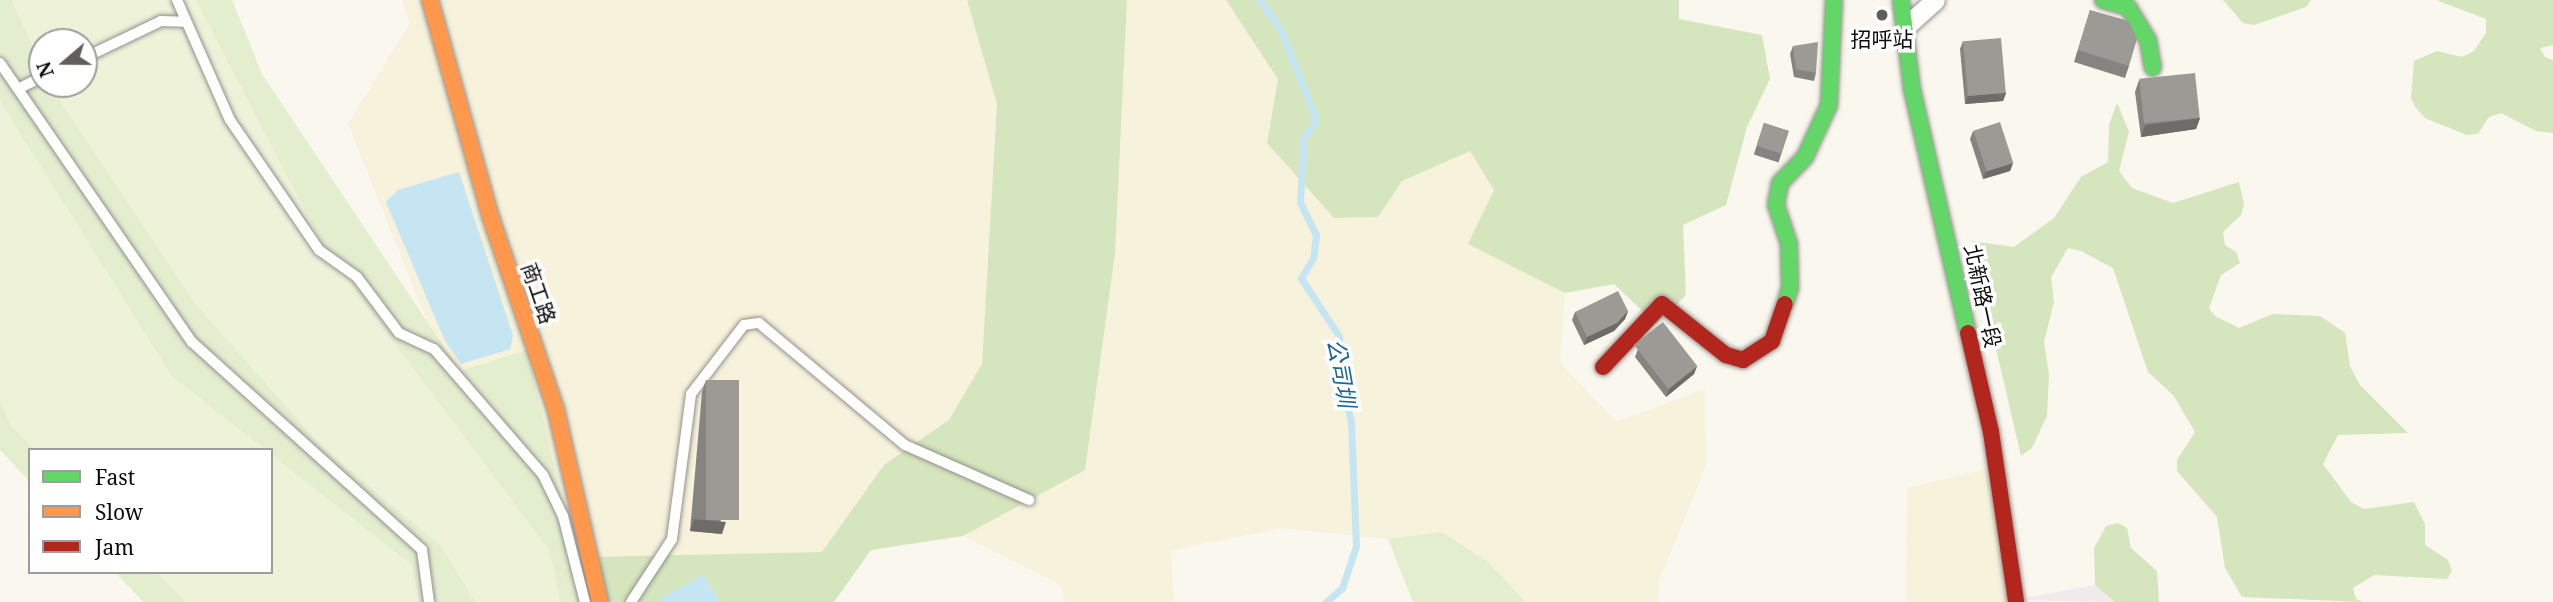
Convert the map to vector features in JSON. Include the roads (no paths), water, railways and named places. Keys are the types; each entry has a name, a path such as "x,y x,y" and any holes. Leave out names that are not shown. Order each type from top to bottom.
{"street":[{"name":"商工路","path":"430,0 491,218 556,410 600,602"},
{"path":"1603,367 1662,303 1726,355 1743,360 1772,341 1790,288 1788,244 1776,205 1780,183 1805,158 1829,105 1834,0"},
{"name":"北新路一段","path":"1901,0 1912,89 1991,432 2016,602"},
{"path":"1905,27 1935,0"},
{"path":"2103,0 2129,7 2147,40 2153,68"}],"lane":[{"path":"177,0 184,22 230,120 319,250 357,277 399,333 434,349 543,475 563,516 585,602"},
{"path":"98,51 161,22 184,22"},
{"path":"0,63 192,342 422,550 429,602"},
{"path":"18,89 28,84"},
{"path":"631,602 672,539 691,394 744,326 759,323 905,445 1029,500"}],"water":[{"path":"459,172 513,335 510,349 461,364 445,341 386,202 398,190"},
{"path":"703,575 721,602 661,602 663,597"}],"waterway":[{"name":"公司圳","path":"1260,0 1281,30 1316,120 1304,138 1300,202 1316,235 1313,258 1301,278 1339,336 1343,393 1351,421 1356,546 1342,588 1326,602"}],"place":[{"name":"招呼站","path":"1882,15"}]}
